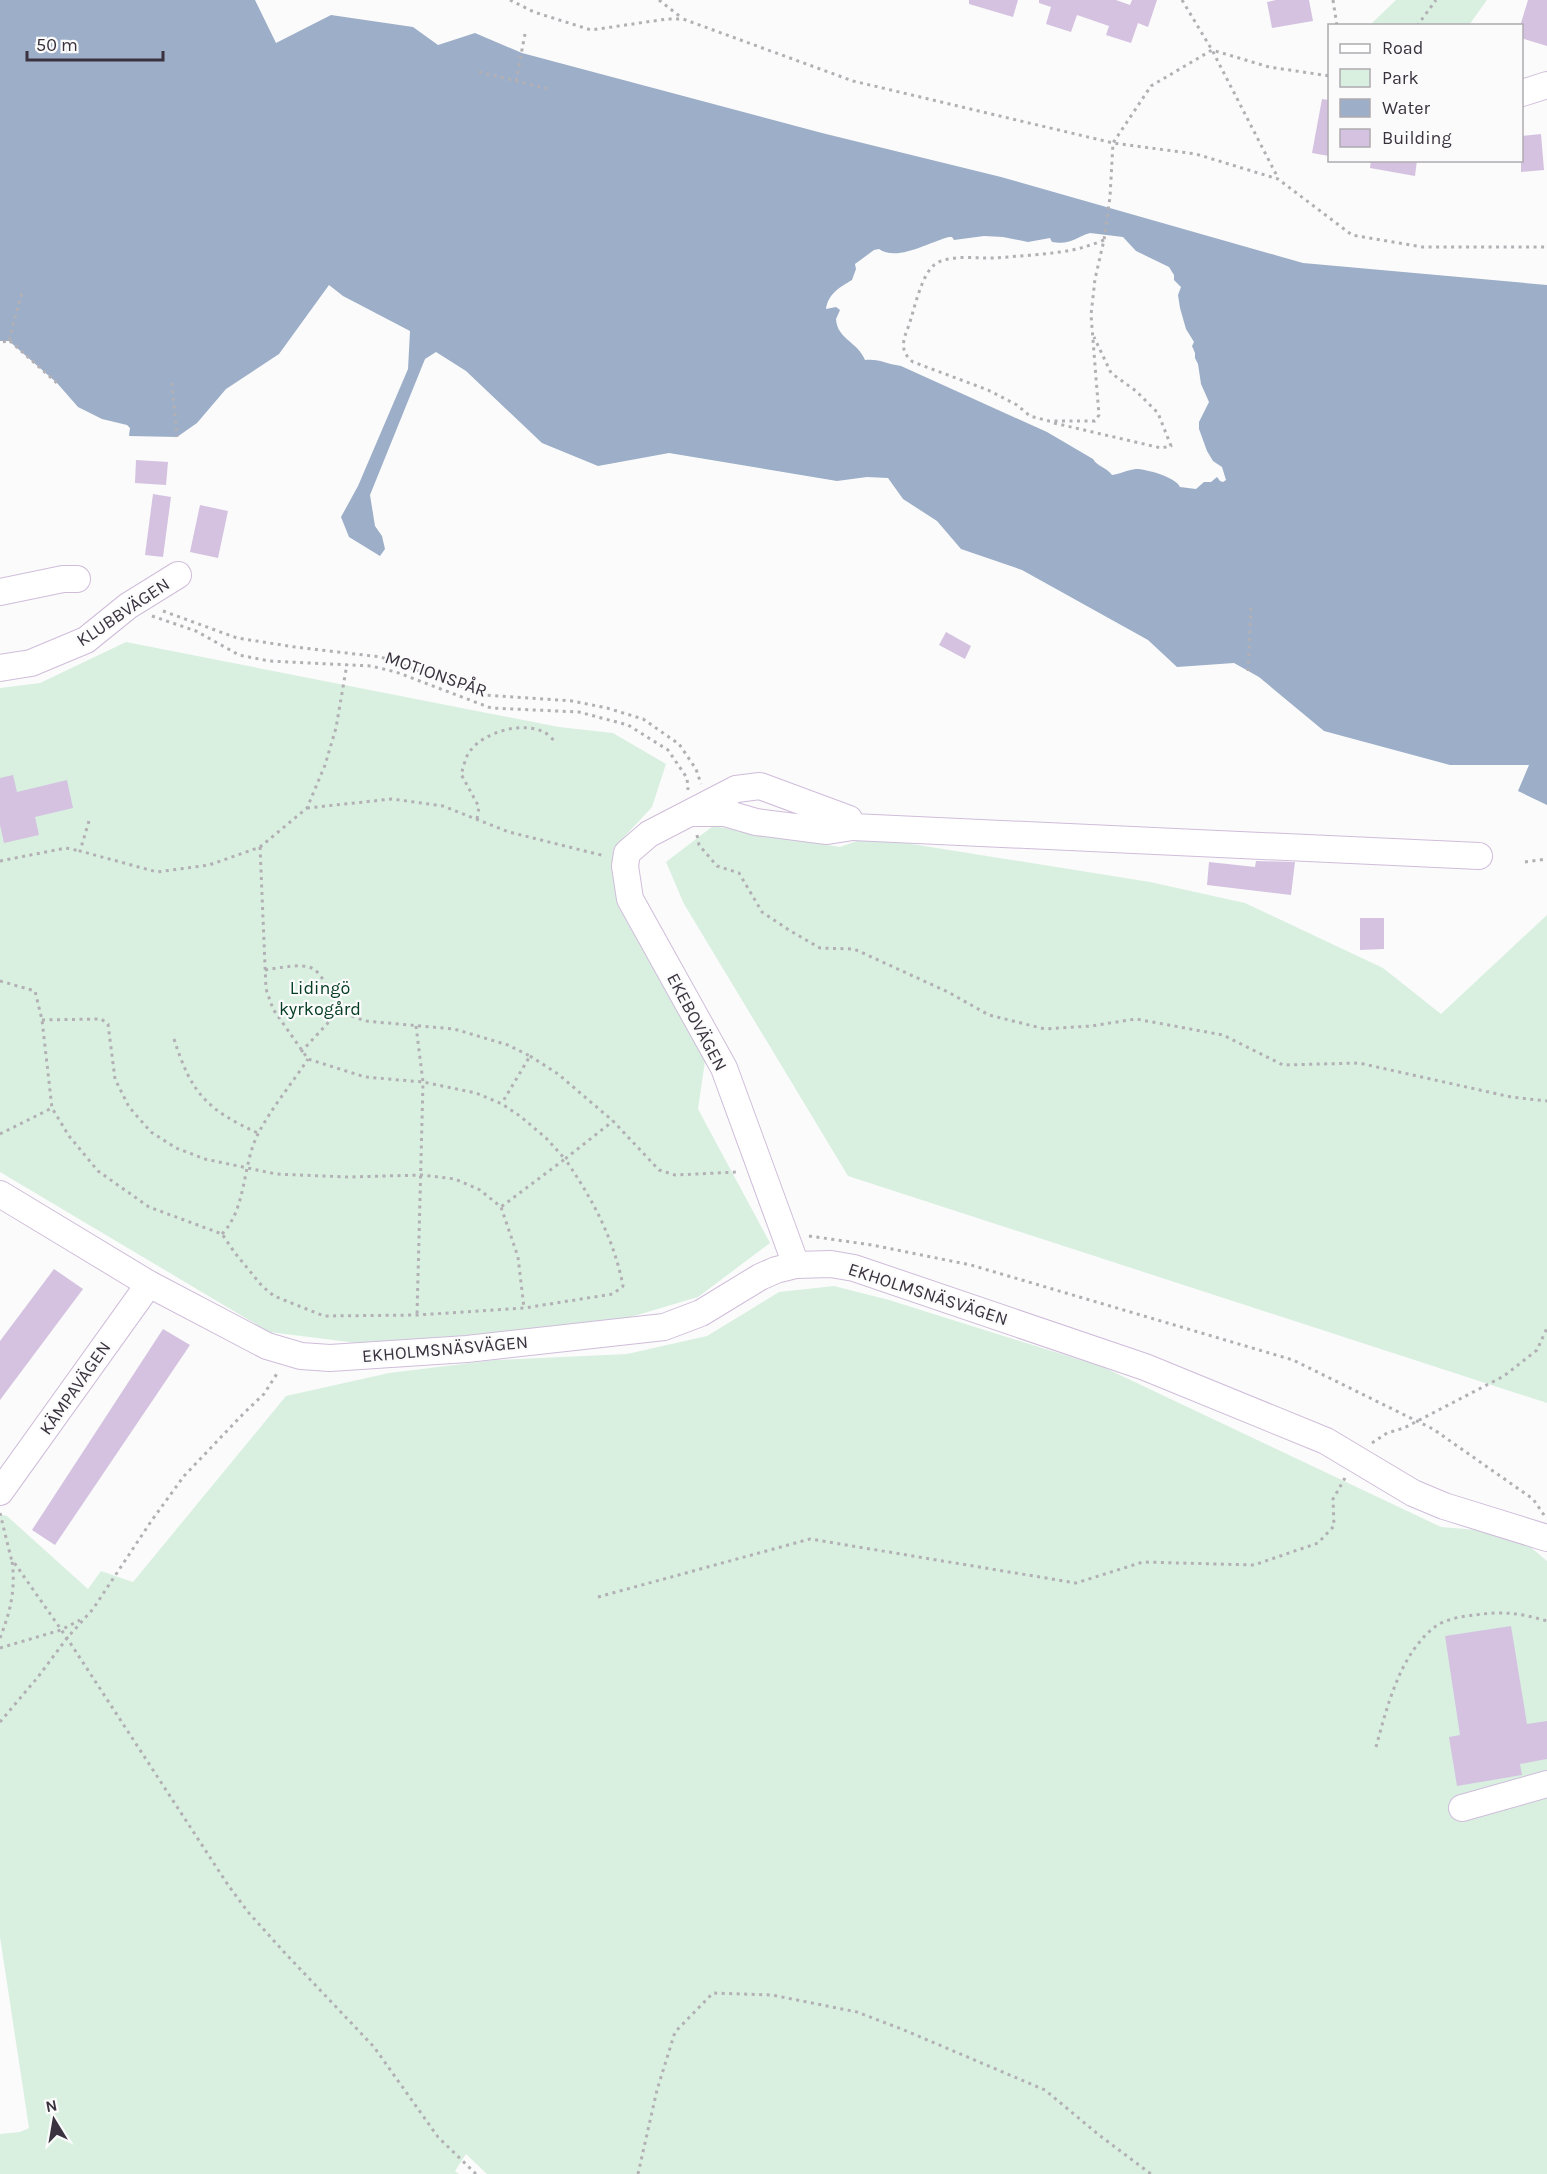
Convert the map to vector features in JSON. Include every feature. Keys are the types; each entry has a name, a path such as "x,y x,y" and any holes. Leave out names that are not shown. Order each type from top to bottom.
{"street":[{"path":"1523,92 1547,85"},
{"name":"KLUBBVÄGEN","path":"0,668 31,663 86,640 132,604 178,575"},
{"path":"0,592 63,579 77,579"},
{"path":"627,853 649,834 736,789 760,786 849,819 853,827"},
{"path":"697,809 725,813 756,822 827,831 853,827 1479,856"},
{"name":"EKEBOVÄGEN","path":"627,853 625,866 630,899 724,1068 796,1265"},
{"name":"EKHOLMSNÄSVÄGEN","path":"0,1194 149,1284 267,1346 301,1356 330,1358 467,1349 664,1327 701,1313 760,1277 796,1265 831,1264 854,1268 1134,1363 1326,1441 1413,1493 1444,1506 1547,1538"},
{"name":"KÄMPAVÄGEN","path":"0,1492 149,1284"},
{"path":"1462,1808 1547,1784"}],"path":[{"path":"510,0 534,12 591,30 667,19 683,19"},
{"path":"659,0 683,19 853,81 1113,143 1196,154 1278,179 1352,235 1422,247 1547,247"},
{"path":"1182,0 1212,50 1278,179"},
{"path":"1333,0 1337,24"},
{"path":"1418,24 1436,0"},
{"path":"516,81 525,34"},
{"path":"1049,421 1088,422 1095,421 1099,415 1092,332 1095,279 1104,240 1110,197 1113,143 1151,86 1212,50 1269,68 1328,76"},
{"path":"480,72 549,89"},
{"path":"1092,332 1099,352 1111,373 1136,391 1158,413 1171,446 1161,448 1030,416 1017,405 988,390 913,362 906,357 903,350 904,340 918,298 933,266 946,260 1080,249 1104,240"},
{"path":"9,340 23,289"},
{"path":"3,342 9,340"},
{"path":"9,340 57,383"},
{"path":"172,383 177,437"},
{"path":"132,604 237,638 381,657 485,695 572,701 608,708 643,719 679,744 696,769 703,790 697,809 699,845 717,866 739,873 762,912 820,948 854,949 948,992 989,1015 1046,1029 1091,1026 1136,1019 1222,1035 1283,1065 1359,1063 1511,1097 1547,1101"},
{"name":"MOTIONSPÅR","path":"132,604 196,631 239,655 269,661 371,666 396,672 491,708 579,712 628,725 668,750 687,778 697,809"},
{"path":"1248,671 1251,606"},
{"path":"0,861 66,848 156,872 209,865 260,847 307,807 325,765 336,728 347,664"},
{"path":"477,819 479,807 461,774 469,752 484,738 506,728 525,728 544,732 555,741"},
{"path":"307,807 392,799 443,806 509,832 609,857 627,853"},
{"path":"80,851 89,821"},
{"path":"0,981 35,991 42,1020 52,1108 69,1136 98,1171 149,1207 222,1234 262,1286 274,1296 324,1316 417,1315 525,1308 613,1294 623,1286 619,1264 604,1224 586,1189 565,1159 546,1138 502,1104 476,1093 423,1082 365,1077 308,1059 301,1052 273,1009 266,989 265,912 260,847"},
{"path":"1525,862 1547,859"},
{"path":"265,970 298,965 315,969 322,976 339,1011 365,1021 454,1029 508,1045 530,1056 558,1074 613,1121 659,1170 675,1175 738,1172"},
{"path":"301,1052 339,1011"},
{"path":"42,1020 101,1019 108,1024 116,1079 129,1107 151,1132 176,1148 205,1159 276,1174 348,1177 422,1174 454,1179 480,1190 501,1207 518,1257 525,1308"},
{"path":"416,1026 423,1082 417,1315"},
{"path":"174,1039 189,1078 206,1102 230,1121 258,1133"},
{"path":"502,1104 530,1056"},
{"path":"222,1234 230,1226 236,1213 246,1168 258,1133 308,1059"},
{"path":"0,1134 52,1108"},
{"path":"501,1207 613,1121"},
{"path":"783,1232 872,1245 971,1265 1293,1360 1433,1429 1533,1499 1547,1518"},
{"path":"598,1597 810,1539 1076,1583 1143,1562 1254,1565 1318,1543 1334,1526 1333,1499 1353,1463 1359,1460 1372,1442 1504,1376 1537,1350 1547,1328"},
{"path":"0,1722 93,1609 184,1476 264,1394 282,1367"},
{"path":"0,1513 15,1579 10,1615 0,1638"},
{"path":"11,1558 67,1638 228,1885 248,1912 374,2047 438,2138 476,2174"},
{"path":"1376,1747 1389,1700 1399,1677 1418,1644 1437,1625 1464,1616 1500,1611 1527,1615 1547,1622"},
{"path":"0,1648 61,1630 84,1619"},
{"path":"638,2174 657,2090 675,2032 713,1993 772,1995 857,2012 904,2030 1045,2090 1151,2174"}],"green space":[{"path":"1396,0 1487,0 1470,24 1371,24"},
{"name":"Lidingö kyrkogård","path":"126,642 559,727 613,733 666,764 652,807 613,849 618,906 705,1061 698,1109 770,1243 698,1297 624,1319 525,1332 365,1344 269,1332 0,1172 0,688 40,683"},
{"path":"713,826 840,847 868,837 1150,882 1245,903 1383,968 1441,1014 1547,915 1547,1403 848,1176 684,904 666,862"},
{"path":"834,1286 889,1300 1103,1367 1441,1527 1514,1533 1547,1561 1547,2174 487,2174 466,2154 455,2171 459,2174 0,2174 0,2134 20,2132 29,2128 0,1937 0,1514 7,1516 88,1589 101,1571 133,1582 286,1396 389,1373 495,1360 627,1354 707,1336 779,1292"}],"water":[{"path":"0,0 255,0 276,43 331,15 413,27 438,45 475,33 522,53 822,133 1001,177 1303,263 1547,285 1547,805 1518,791 1529,765 1450,765 1324,731 1259,677 1234,663 1177,667 1148,640 1022,570 961,549 937,521 903,499 888,478 867,477 837,481 669,453 598,466 542,443 466,371 436,352 425,359 370,495 375,526 382,536 385,549 380,556 349,537 341,517 358,486 408,369 410,331 343,296 329,285 279,354 226,389 197,423 177,437 129,436 130,428 127,425 102,419 78,407 57,383 9,341 0,341","holes":["1090,233 1123,237 1136,251 1169,267 1174,280 1181,287 1178,295 1180,308 1186,329 1194,342 1192,346 1201,384 1209,402 1199,422 1199,429 1213,461 1222,467 1226,480 1223,482 1217,477 1211,482 1204,482 1196,489 1180,487 1167,477 1141,469 1112,475 1093,459 1047,432 901,366 876,360 865,360 837,326 836,319 840,310 836,307 826,309 832,295 852,280 856,269 855,264 874,250 904,252 949,237 954,240 984,236 1003,237 1028,242 1050,238 1052,242 1058,243 1068,242"]}],"building":[{"path":"969,0 1018,0 1013,17 969,4"},
{"path":"1039,0 1116,0 1130,5 1132,0 1157,0 1148,27 1138,23 1131,43 1106,35 1109,26 1077,15 1071,32 1046,24 1051,7 1039,3"},
{"path":"1309,0 1313,21 1272,28 1267,2"},
{"path":"1528,0 1547,0 1547,46 1523,39 1523,24 1521,23"},
{"path":"1322,99 1328,100 1328,156 1312,153"},
{"path":"1541,134 1544,170 1521,172 1523,136"},
{"path":"1371,162 1417,162 1415,176 1370,168"},
{"path":"136,460 168,462 166,485 135,483"},
{"path":"153,494 171,497 163,557 145,555"},
{"path":"200,505 228,511 218,558 190,552"},
{"path":"946,632 971,646 965,659 939,645"},
{"path":"13,775 17,792 67,780 73,808 35,817 39,835 4,843 0,825 0,778"},
{"path":"1256,861 1295,862 1291,895 1207,885 1209,862 1255,867"},
{"path":"1360,918 1384,918 1384,949 1360,950"},
{"path":"54,1269 83,1289 0,1400 0,1341"},
{"path":"163,1329 190,1345 55,1545 32,1530"},
{"path":"1511,1626 1527,1724 1547,1721 1547,1759 1520,1764 1522,1775 1457,1786 1449,1737 1460,1735 1445,1636"}]}
